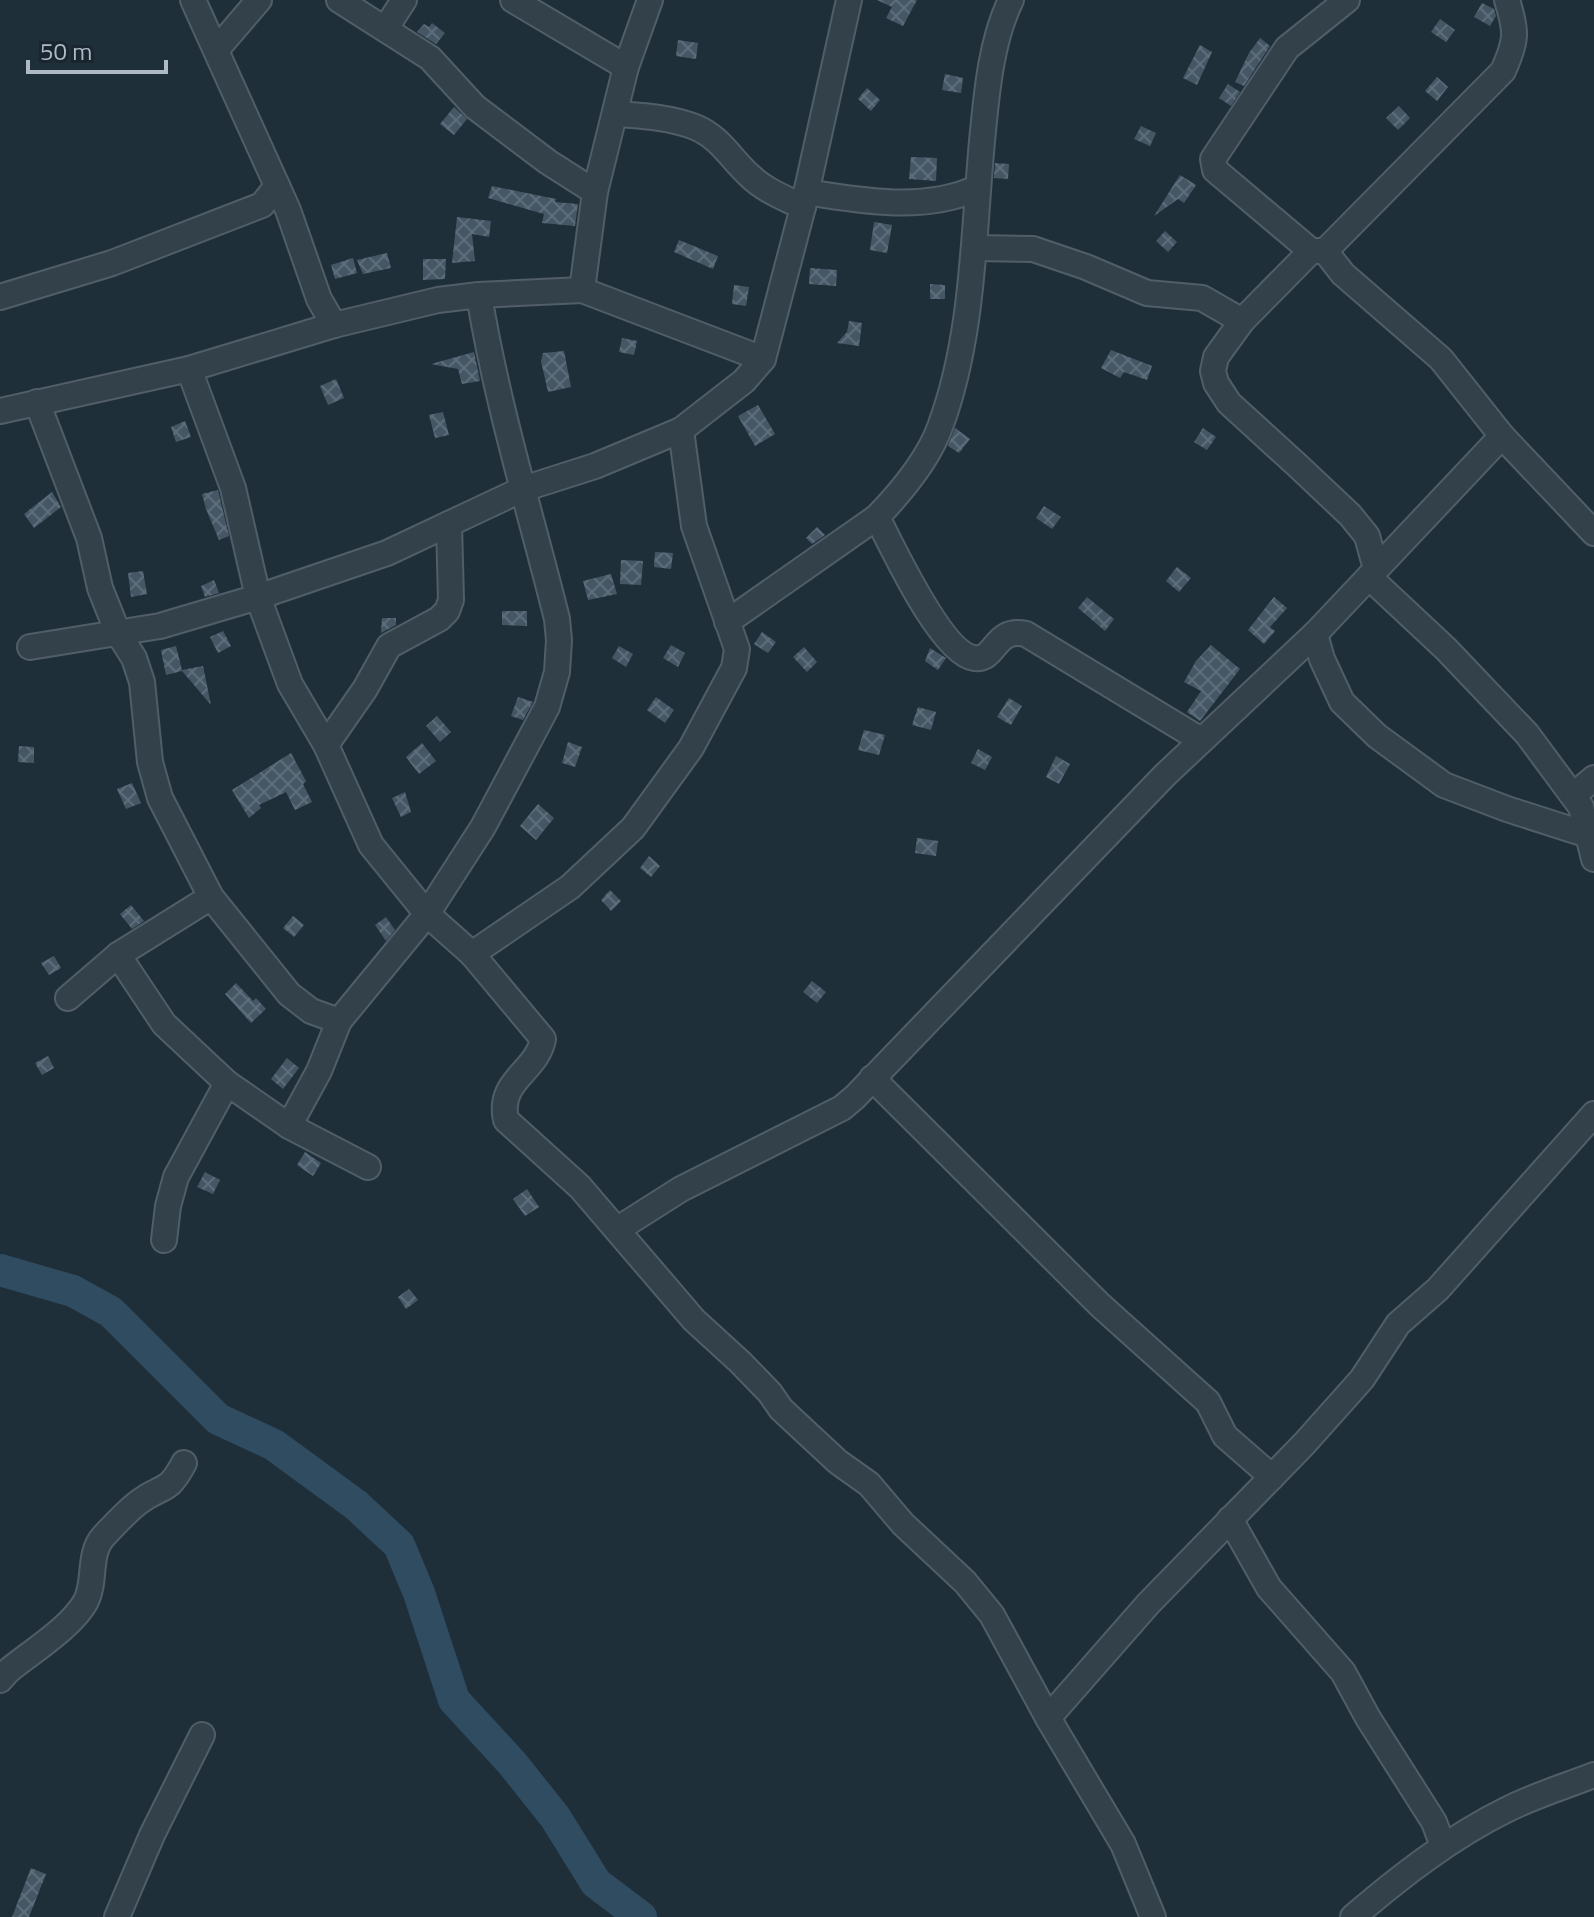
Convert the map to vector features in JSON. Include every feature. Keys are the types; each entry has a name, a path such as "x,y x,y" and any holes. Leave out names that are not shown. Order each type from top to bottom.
{"street":[{"path":"193,0 217,49 270,195 288,210 319,299 334,325"},
{"path":"217,49 259,0"},
{"path":"339,0 430,58 475,107 548,162 595,192"},
{"path":"386,28 404,0"},
{"path":"513,0 626,67"},
{"path":"582,290 595,192 626,67 650,0"},
{"path":"30,647 160,626 387,553 523,489 595,466 681,430 744,381 763,359 805,199 849,0"},
{"path":"727,622 877,517 898,495 940,429 955,376 975,248 977,188 986,103 998,38 1011,0"},
{"path":"1347,0 1287,48 1213,159 1215,170 1318,251 1441,359 1502,436 1594,533"},
{"path":"1507,0 1516,30 1514,46 1503,71 1242,321 1216,357 1213,371 1216,383 1229,403 1350,515 1367,536 1373,573 1527,734 1581,807 1594,859"},
{"path":"616,114 673,120 697,128 733,155 750,176 771,191 805,199 866,202 931,200 957,197 977,188"},
{"path":"0,297 112,263 270,195"},
{"path":"975,248 1033,249 1147,293 1202,298 1242,321"},
{"path":"0,411 189,369 334,325 438,300 479,295 582,290 763,359"},
{"path":"289,1126 319,1071 339,1021 427,914 483,827 547,707 557,672 557,619 489,357 479,295"},
{"path":"189,369 233,488 258,597 290,684 326,745 371,845 427,914 472,954 543,1039 538,1052 507,1092 503,1108 506,1120 580,1187 694,1320 740,1362 781,1409 838,1462 869,1484 903,1524 965,1582 992,1615 1048,1718 1123,1844 1153,1917"},
{"path":"37,402 89,538 100,588 118,633 134,658 142,682 150,762 160,798 211,897 289,994 311,1011 339,1021"},
{"path":"472,954 570,887 633,828 691,748 734,668 737,649 694,526 681,430"},
{"path":"618,1229 681,1189 842,1108 1201,740 1315,634 1502,436"},
{"path":"877,517 923,605 941,630 967,655 977,658 985,656 1005,635 1014,632 1026,634 1201,740"},
{"path":"326,745 365,689 380,657 389,646 439,619 447,611 451,600 449,524"},
{"path":"1315,634 1322,659 1342,702 1377,736 1444,785 1588,835"},
{"path":"1574,795 1594,778"},
{"path":"68,998 118,955 211,897"},
{"path":"118,955 164,1024 227,1083 289,1126 368,1167"},
{"path":"872,1078 1100,1305 1208,1402 1225,1436 1272,1477"},
{"path":"164,1240 168,1206 176,1177 227,1083"},
{"path":"1048,1718 1148,1604 1362,1379 1398,1324 1438,1289 1594,1114"},
{"path":"0,1680 77,1614 87,1599 100,1540 134,1506 149,1495 164,1490 175,1480 184,1463"},
{"path":"1230,1519 1269,1588 1343,1672 1368,1718 1434,1822 1443,1846"},
{"path":"117,1917 152,1835 202,1735"},
{"path":"1353,1917 1407,1871 1443,1846 1509,1808 1594,1775"}],"building":[{"path":"877,0 917,0 903,26 886,18 892,7"},
{"path":"1482,3 1494,9 1496,16 1490,26 1474,17"},
{"path":"1440,19 1455,30 1446,42 1431,32"},
{"path":"432,23 445,33 436,44 417,32 424,24 429,27"},
{"path":"1260,38 1270,46 1244,86 1235,82 1249,53"},
{"path":"678,40 698,43 696,59 676,56"},
{"path":"1200,45 1212,52 1197,85 1183,78"},
{"path":"945,74 963,78 961,93 942,90"},
{"path":"1437,77 1448,87 1437,101 1425,91"},
{"path":"1228,84 1240,92 1231,106 1219,98"},
{"path":"867,88 880,100 871,111 858,99"},
{"path":"1399,106 1410,118 1398,130 1386,118"},
{"path":"454,107 467,119 454,135 440,124"},
{"path":"1141,126 1156,133 1150,146 1134,139"},
{"path":"911,157 937,158 936,181 909,179"},
{"path":"995,163 1009,164 1008,179 994,178"},
{"path":"1180,175 1196,185 1184,203 1178,199 1154,216"},
{"path":"492,186 556,199 555,202 578,204 575,226 542,223 544,214 488,198"},
{"path":"457,217 491,221 489,237 472,234 475,261 452,263"},
{"path":"874,222 892,225 887,253 870,250"},
{"path":"1165,231 1177,242 1168,252 1156,241"},
{"path":"679,240 718,256 713,269 674,252"},
{"path":"387,253 391,268 363,274 357,260"},
{"path":"353,258 357,273 335,279 331,265"},
{"path":"423,259 446,259 445,279 423,280"},
{"path":"810,268 837,270 836,286 809,284"},
{"path":"930,284 945,285 945,299 930,299"},
{"path":"734,285 749,287 746,306 732,304"},
{"path":"849,321 862,323 859,346 837,343 847,332"},
{"path":"622,338 637,341 634,355 619,352"},
{"path":"1111,350 1152,366 1147,380 1124,372 1120,378 1101,368"},
{"path":"564,351 571,387 548,392 541,361 543,353"},
{"path":"474,352 480,381 462,384 458,369 431,364"},
{"path":"336,379 344,398 328,405 320,386"},
{"path":"758,405 775,434 755,446 738,416"},
{"path":"443,412 449,435 435,438 429,415"},
{"path":"185,421 191,437 176,442 171,427"},
{"path":"955,428 970,439 959,453 948,446"},
{"path":"1203,428 1216,437 1207,450 1194,442"},
{"path":"218,490 229,536 219,540 202,494"},
{"path":"52,492 61,507 34,528 24,514"},
{"path":"1044,506 1061,517 1052,529 1036,518"},
{"path":"817,527 825,535 812,544 806,538"},
{"path":"655,552 673,553 671,569 654,567"},
{"path":"621,560 643,561 641,585 620,584"},
{"path":"1177,567 1191,578 1179,592 1166,581"},
{"path":"143,571 147,594 131,597 128,573"},
{"path":"611,574 617,594 588,600 583,581"},
{"path":"214,580 219,593 205,597 201,586"},
{"path":"1087,597 1114,619 1105,631 1078,608"},
{"path":"1274,597 1287,608 1270,627 1275,631 1264,644 1248,630"},
{"path":"502,611 527,611 527,626 502,625"},
{"path":"382,618 396,618 396,625 381,633"},
{"path":"223,631 231,646 218,653 210,637"},
{"path":"762,632 776,642 768,653 754,644"},
{"path":"671,645 685,653 678,667 663,658"},
{"path":"1211,645 1240,669 1200,721 1187,712 1201,691 1184,682 1196,661"},
{"path":"176,646 182,670 203,666 211,705 182,671 166,675 161,650"},
{"path":"619,646 633,654 626,667 612,658"},
{"path":"804,647 817,662 807,672 793,657"},
{"path":"930,648 946,658 938,670 925,661"},
{"path":"518,697 533,702 523,720 511,716"},
{"path":"656,697 674,710 665,723 647,710"},
{"path":"1009,698 1022,706 1011,725 997,717"},
{"path":"918,707 936,712 931,730 912,725"},
{"path":"437,716 451,732 440,742 426,726"},
{"path":"864,730 885,735 879,755 858,750"},
{"path":"568,742 582,747 575,767 562,763"},
{"path":"422,743 436,761 419,774 406,757"},
{"path":"19,746 34,747 34,763 18,762"},
{"path":"978,749 992,757 985,770 971,763"},
{"path":"291,753 306,781 303,784 312,802 295,810 286,792 259,805 261,808 249,818 232,790"},
{"path":"1056,756 1070,764 1059,784 1046,777"},
{"path":"132,783 141,803 126,809 117,789"},
{"path":"405,792 411,812 401,817 392,798"},
{"path":"538,804 554,818 536,840 520,826"},
{"path":"917,838 938,841 936,856 915,853"},
{"path":"649,856 660,866 651,877 640,868"},
{"path":"610,890 621,901 611,911 601,900"},
{"path":"131,905 144,921 132,929 120,914"},
{"path":"293,916 304,925 294,937 283,928"},
{"path":"386,917 395,930 386,941 375,925"},
{"path":"54,956 61,968 49,975 41,963"},
{"path":"812,981 826,992 817,1003 803,992"},
{"path":"236,983 253,1001 256,998 266,1009 251,1023 225,994"},
{"path":"48,1056 54,1068 42,1075 35,1063"},
{"path":"287,1058 299,1068 283,1089 271,1079"},
{"path":"305,1152 321,1163 313,1176 297,1165"},
{"path":"205,1172 220,1180 213,1194 197,1187"},
{"path":"527,1189 539,1207 525,1216 513,1199"},
{"path":"409,1289 418,1300 406,1309 398,1297"},
{"path":"31,1868 46,1874 29,1917 12,1917"}],"waterway":[{"path":"0,1270 73,1291 111,1312 218,1419 274,1445 356,1505 399,1545 419,1593 454,1700 512,1763 555,1817 596,1883 641,1917"}]}
